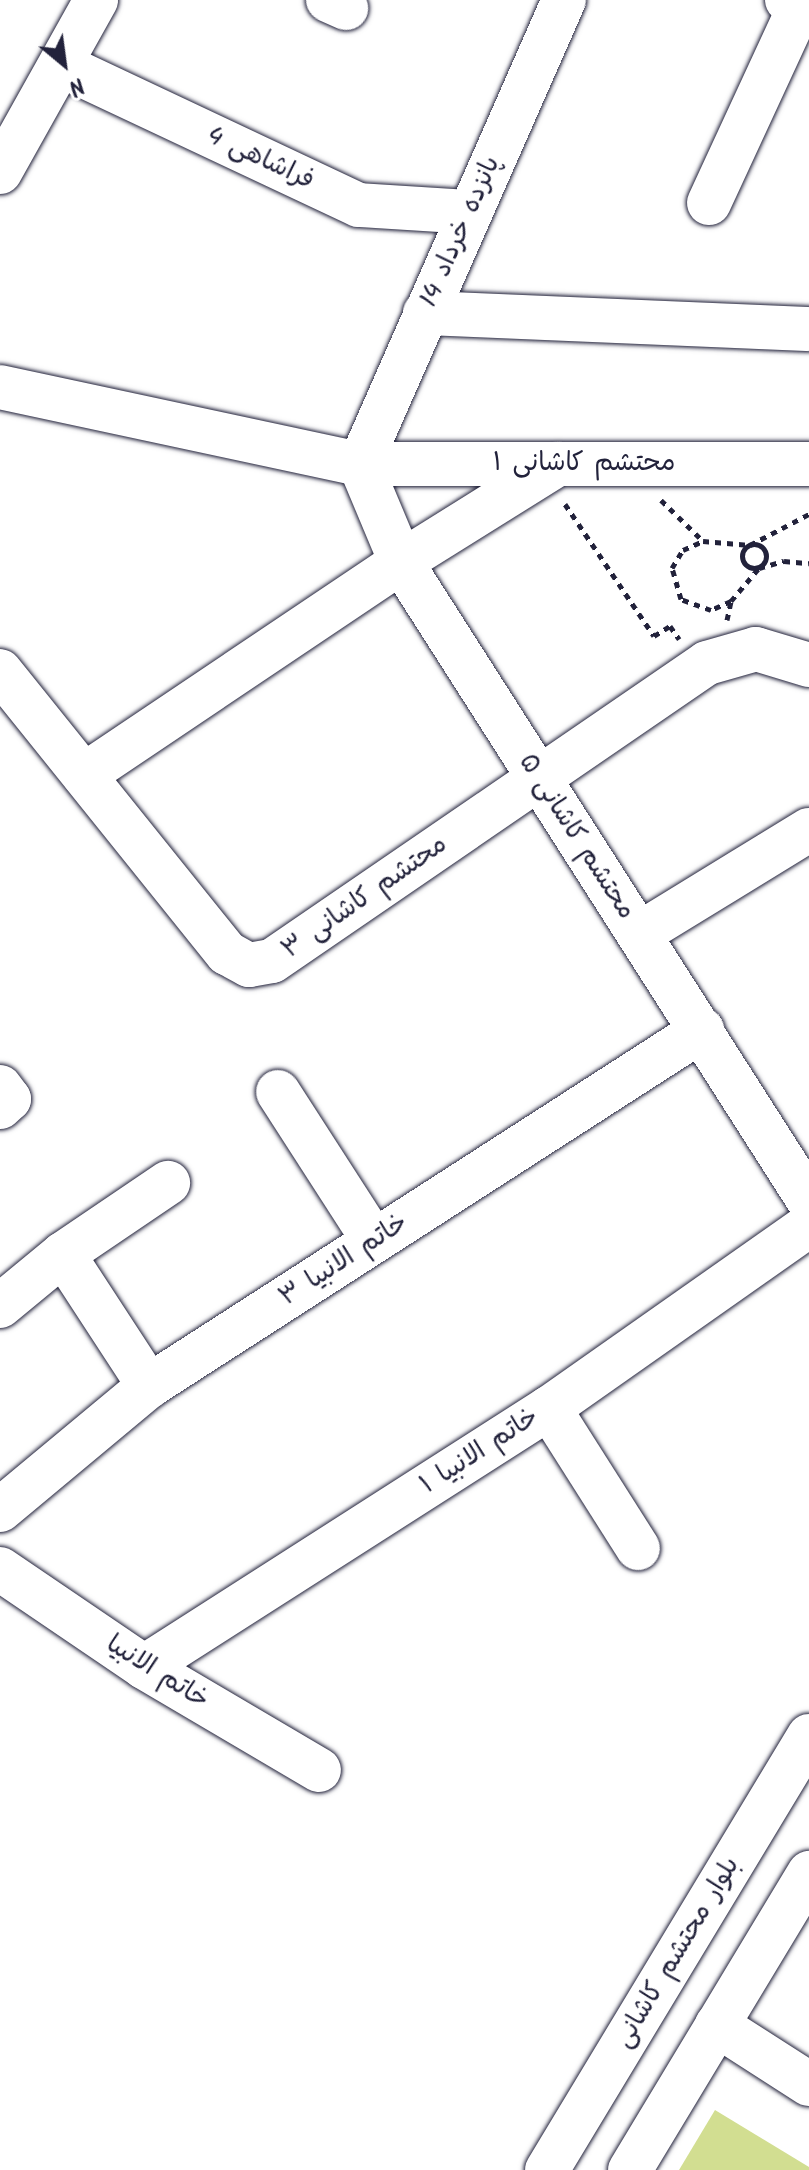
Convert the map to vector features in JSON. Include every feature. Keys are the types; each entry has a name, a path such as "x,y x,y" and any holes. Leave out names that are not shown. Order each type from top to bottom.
{"street":[{"path":"0,172 96,0"},
{"name":"پانزده خرداد 14","path":"360,464 564,0"},
{"path":"709,203 798,7"},
{"name":"فراشاهی 4","path":"61,65 359,205 470,212"},
{"path":"425,313 809,329"},
{"name":"محتشم کاشانی ۱","path":"0,387 360,464 557,477 809,464"},
{"name":"محتشم کاشانی ۵","path":"360,464 401,562 809,1201"},
{"path":"84,775 401,562 557,477"},
{"name":"محتشم کاشانی ۳","path":"0,671 227,953 249,965 272,961 707,663 756,649 809,665"},
{"path":"639,934 809,830"},
{"name":"خاتم الانبیا ۳","path":"0,1510 149,1386 702,1030"},
{"path":"278,1092 374,1241"},
{"path":"0,1306 63,1254 168,1183"},
{"name":"خاتم الانبیا ۱","path":"144,1667 549,1408 809,1225"},
{"path":"63,1254 149,1386"},
{"path":"549,1408 638,1548"},
{"name":"خاتم الانبیا","path":"0,1569 144,1667 319,1770"},
{"name":"بلوار محتشم کاشانی","path":"547,2170 809,1736"},
{"path":"630,2170 809,1873"},
{"path":"717,2025 809,2084"}],"path":[{"path":"557,477 654,636 670,626 685,648"},
{"path":"671,491 656,491 680,524 703,541 750,545 766,552 759,568 731,601 727,629"},
{"path":"809,514 742,551 743,561 759,568 784,561 809,563"},
{"path":"703,541 676,558 675,590 700,610 731,601"}],"green space":[{"path":"715,2110 809,2167 809,2170 679,2170"}]}
